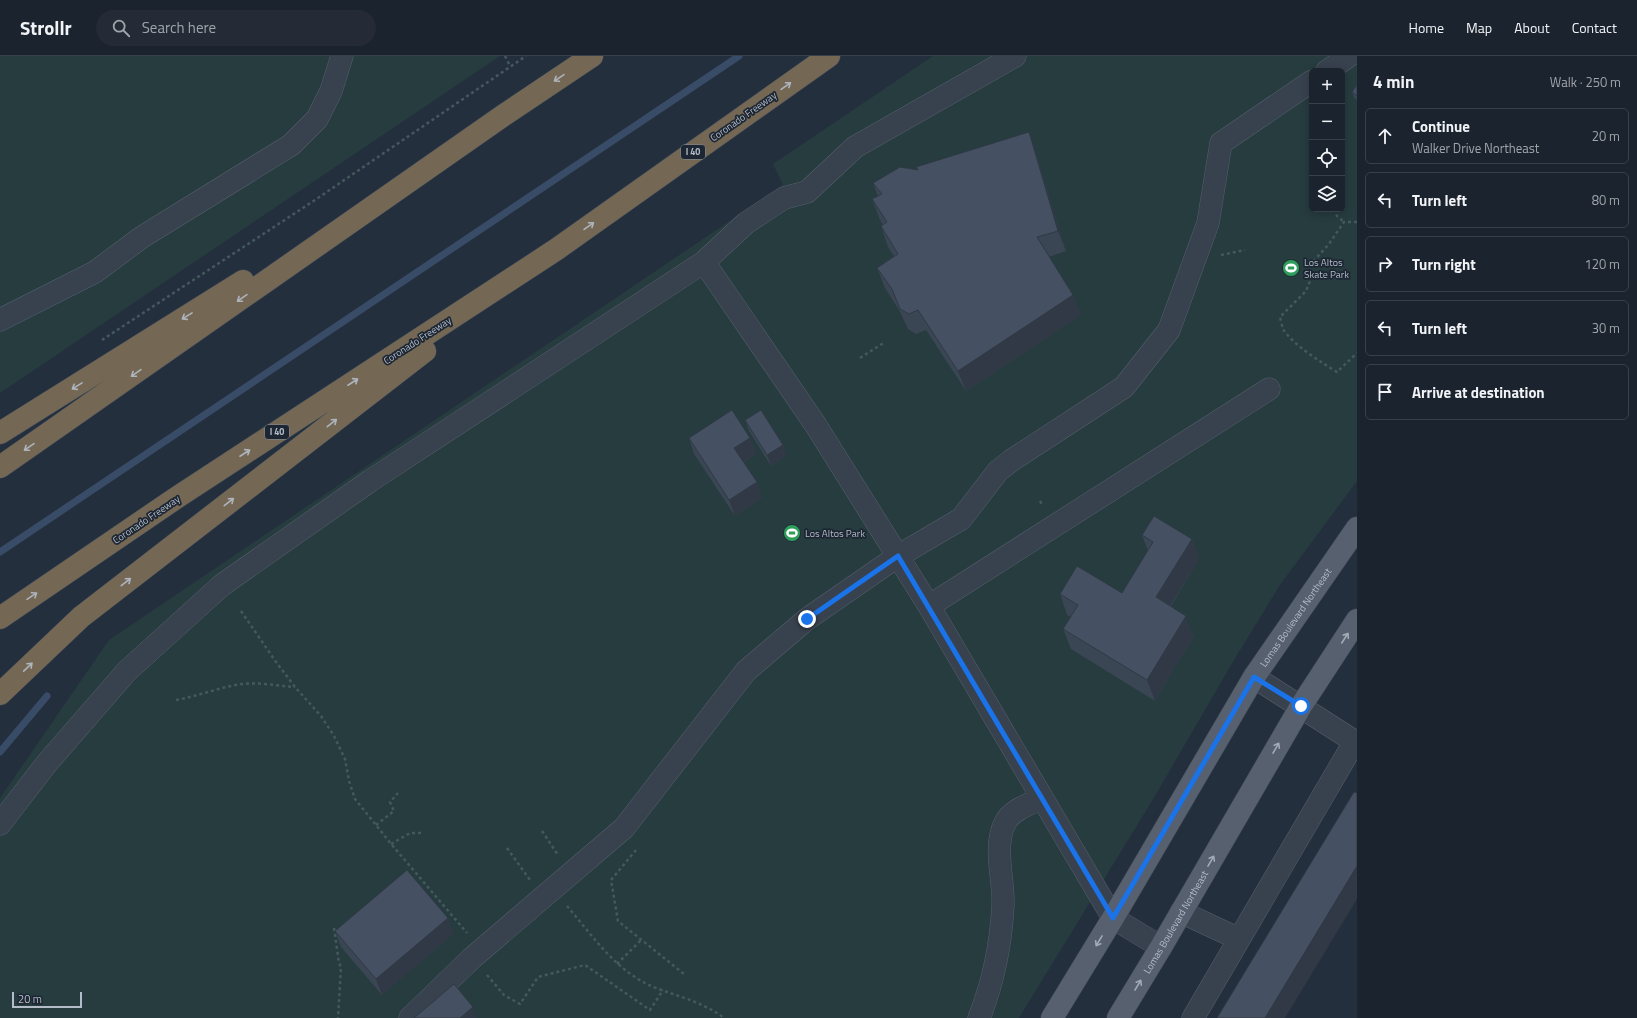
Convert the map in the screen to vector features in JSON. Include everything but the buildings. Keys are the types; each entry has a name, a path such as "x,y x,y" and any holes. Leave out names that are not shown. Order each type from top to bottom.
{"highway":[{"path":"0,467 504,115 592,56"},
{"name":"Coronado Freeway","path":"0,618 183,494 557,249 829,56"},
{"path":"0,433 28,417 504,115"},
{"path":"0,694 81,617 557,249"}],"main road":[{"name":"Lomas Boulevard Northeast","path":"1052,1018 1113,918 1254,677 1357,528"},
{"name":"Lomas Boulevard Northeast","path":"1118,1018 1301,706 1357,620"}],"street":[{"path":"0,320 95,272 142,237 291,145 316,118 331,90 342,56"},
{"path":"0,824 47,763 127,671 222,584 370,481 704,262 746,223 784,198 807,192 855,147 1015,56"},
{"path":"1332,68 1350,56"},
{"path":"410,1018 477,954 624,828 746,671 807,619 898,556 961,519 998,471 1012,460 1124,386 1169,330 1208,223 1220,143 1309,83"},
{"path":"704,262 815,424 898,556 1113,918 1161,947"},
{"path":"929,606 1269,389"},
{"path":"1193,1018 1356,742 1254,677"},
{"path":"979,1018 985,1002 997,956 1003,905 1000,845 1005,822 1015,811 1042,798"},
{"path":"1181,912 1239,939"}],"path":[{"path":"505,56 510,66"},
{"path":"98,342 314,200 526,56"},
{"path":"1335,212 1337,216 1344,222 1357,222"},
{"path":"1344,222 1311,264 1310,281 1306,291 1280,317 1284,329 1294,340 1318,360 1336,372 1357,353"},
{"path":"860,358 885,342"},
{"path":"241,611 255,633 295,687 321,716 334,736 345,759 349,781 355,799 477,954 504,995 520,1004 538,977 585,965 650,1010 663,990"},
{"path":"176,700 199,696 220,688 244,684 295,687"},
{"path":"376,825 394,811 390,802 398,793"},
{"path":"542,831 571,874"},
{"path":"391,844 410,833 422,833"},
{"path":"641,844 610,880 618,921 684,974"},
{"path":"507,848 548,894 617,964 637,978 663,990 703,1005 724,1018"},
{"path":"334,928 338,963 341,967 338,1018"},
{"path":"617,964 641,940"}],"green space":[{"path":"0,56 500,56 0,393"},
{"name":"Los Altos Park","path":"933,56 1357,56 1357,481 1280,585 1231,665 1155,796 1019,1018 0,1018 0,798 109,640 783,185 773,164"}],"waterway":[{"path":"0,552 739,56"},
{"path":"0,752 47,696"}],"place":[{"name":"Los Altos Skate Park","path":"1291,268"},
{"name":"Los Altos Park","path":"792,533"}],"route":[{"path":"807,619 898,556 1113,918 1254,677 1301,706"}]}
